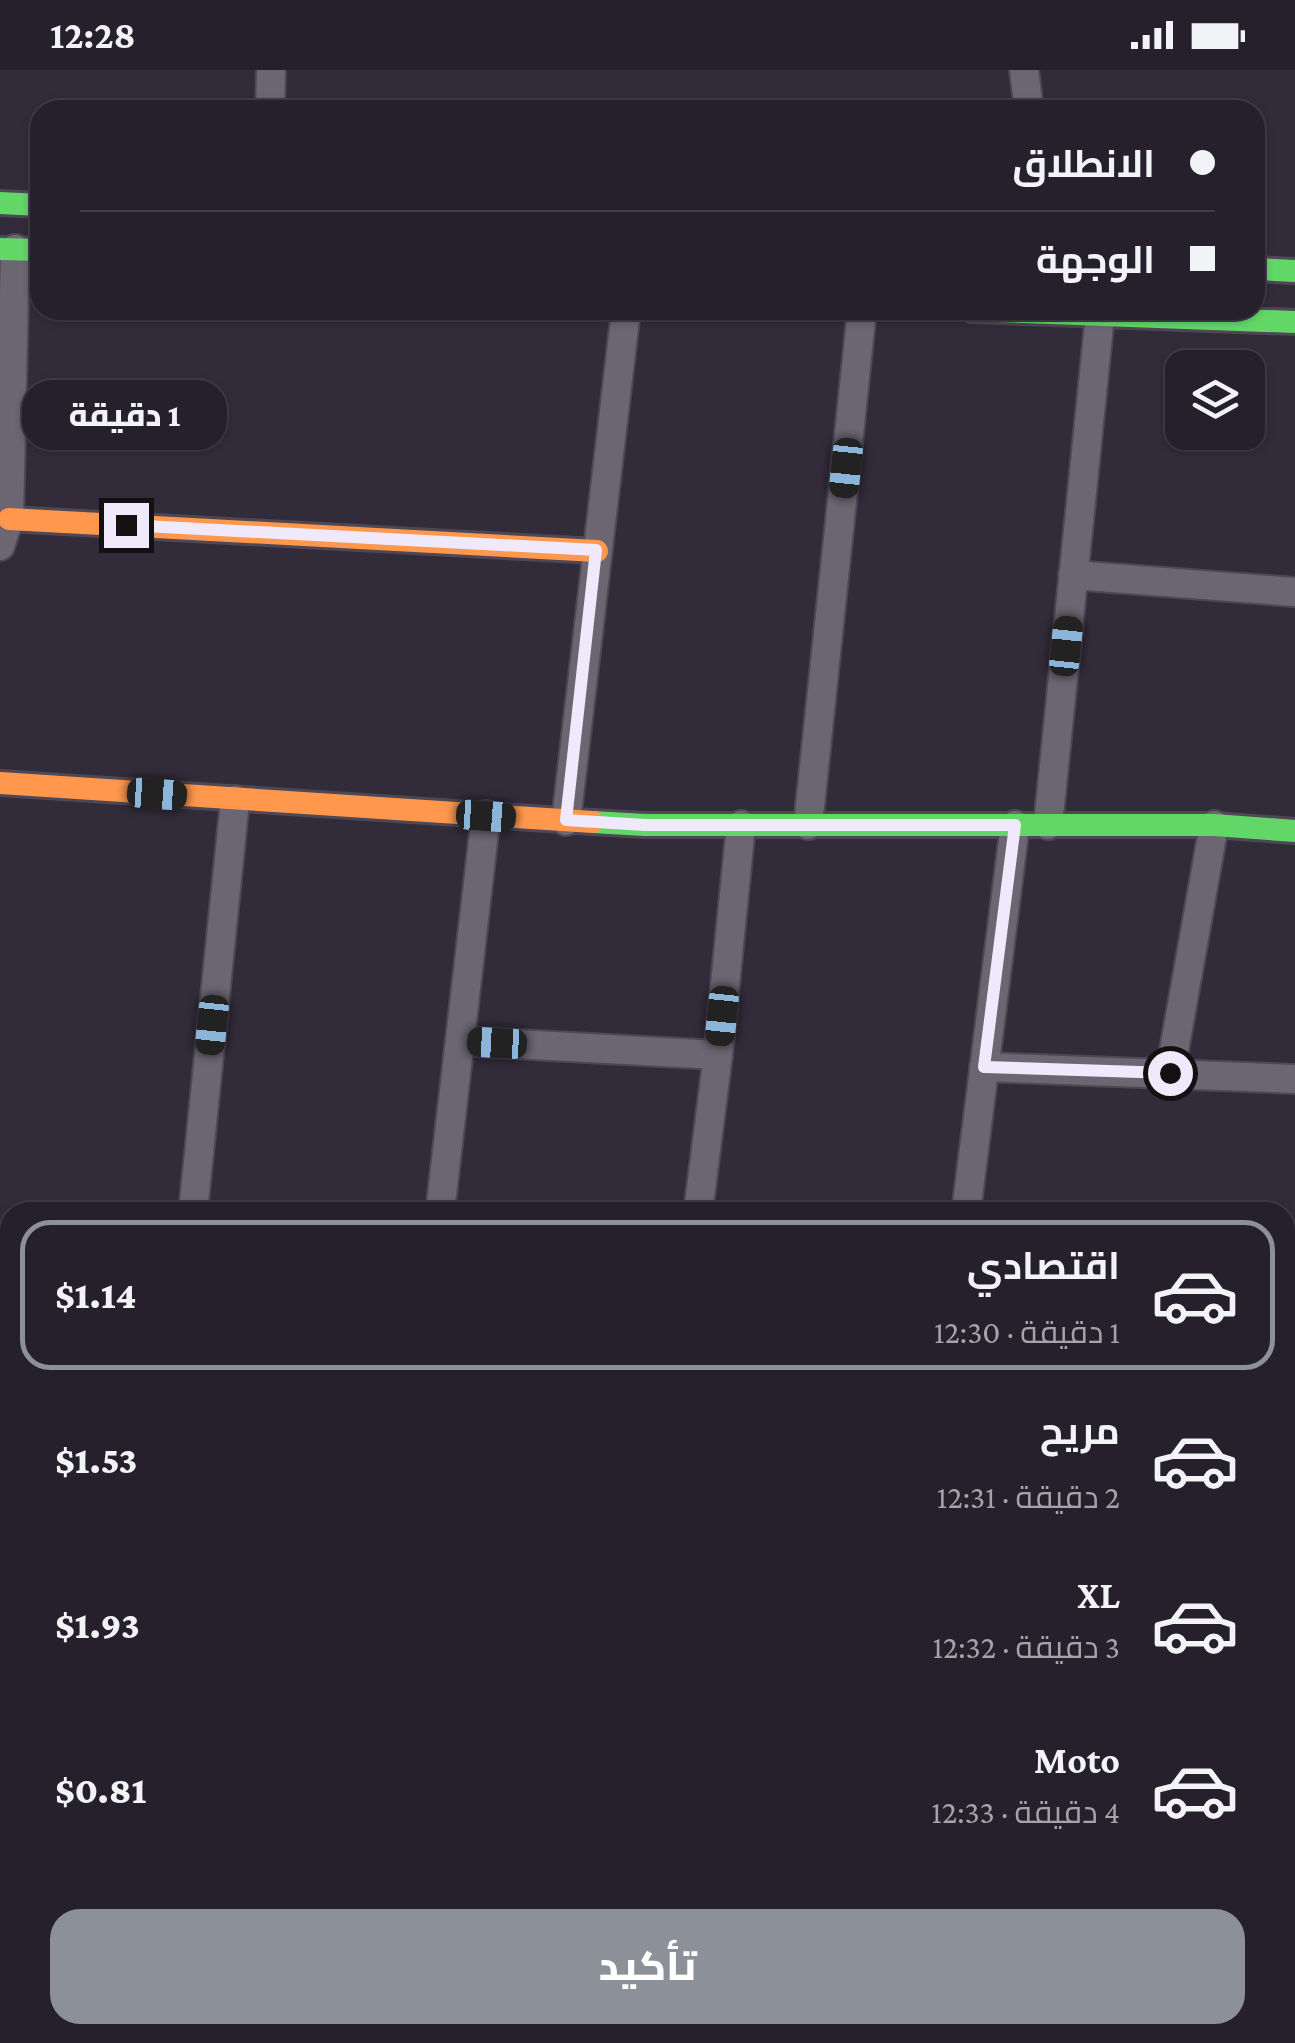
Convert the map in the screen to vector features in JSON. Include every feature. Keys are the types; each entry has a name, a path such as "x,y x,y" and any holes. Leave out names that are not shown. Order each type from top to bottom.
{"street":[{"path":"270,100 271,70"},
{"path":"1024,70 1028,100"},
{"path":"0,203 30,204"},
{"path":"0,546 9,518 18,249"},
{"path":"1265,270 1295,271"},
{"path":"566,820 625,320"},
{"path":"808,825 861,320"},
{"path":"1048,825 1099,320"},
{"path":"1239,320 1295,322"},
{"path":"9,518 596,550"},
{"path":"1073,575 1295,592"},
{"path":"0,783 645,825 1214,825 1295,831"},
{"path":"194,1202 235,800"},
{"path":"441,1202 486,816"},
{"path":"699,1202 741,825"},
{"path":"967,1202 1015,825"},
{"path":"1170,1073 1214,825"},
{"path":"460,1041 718,1055"},
{"path":"984,1067 1295,1078"}],"traffic: fast":[{"path":"0,203 30,204"},
{"path":"0,249 30,250"},
{"path":"1265,270 1295,271"},
{"path":"1241,320 1295,322"},
{"path":"593,822 1214,825 1295,831"}],"traffic: slow":[{"path":"9,519 597,551"},
{"path":"0,783 593,822"}],"route":[{"path":"126,525 596,550 566,820 645,825 1015,825 984,1067 1170,1073"}]}
